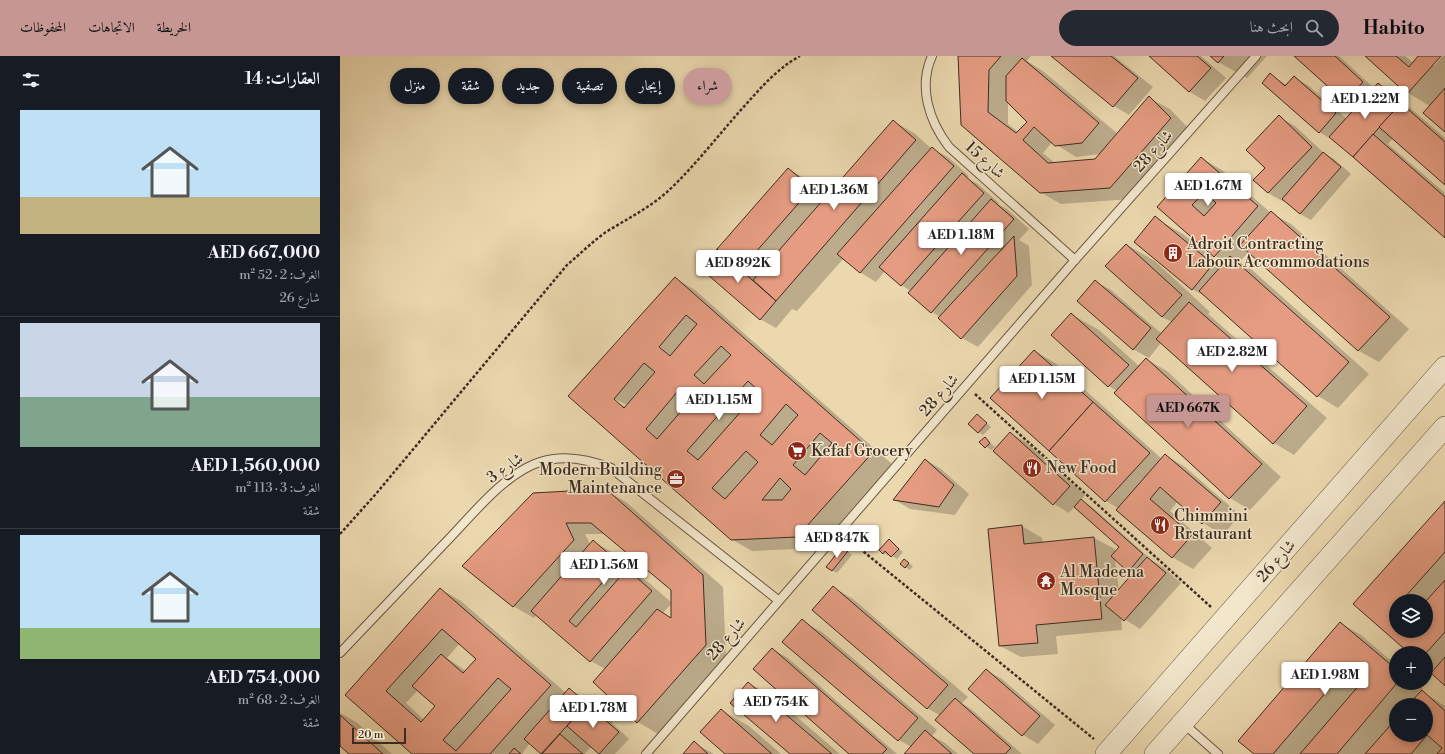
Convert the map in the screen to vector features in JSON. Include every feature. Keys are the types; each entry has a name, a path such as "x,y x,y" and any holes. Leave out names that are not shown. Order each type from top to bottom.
{"street":[{"name":"شارع 26","path":"1107,752 1445,367"},
{"path":"1155,754 1443,434"}],"lane":[{"name":"شارع 15","path":"932,56 927,72 926,98 933,124 940,136 948,147 1075,260"},
{"name":"شارع 28","path":"646,754 965,385 1256,56"},
{"name":"شارع 3","path":"340,653 496,491 526,468 540,462 554,459 583,459 611,468 778,600"},
{"path":"1183,723 1218,754"}],"path":[{"path":"340,534 375,495 567,265 585,248 605,233 647,207 666,193 683,176 767,80 786,64 800,56"},
{"path":"965,385 1225,619"},
{"path":"838,531 1107,752"}],"building":[{"path":"958,56 1001,56 989,70 988,112 1016,133 1027,122 1006,101 1006,76 1022,58 1099,123 1082,143 1055,146 1034,127 1023,140 1048,163 1095,159 1149,96 1171,118 1110,188 1040,193 961,125"},
{"path":"1051,56 1111,56 1138,78 1113,107"},
{"path":"1149,56 1197,56 1211,68 1189,92"},
{"path":"1210,56 1224,56 1218,63"},
{"path":"1294,56 1335,56 1363,82 1345,102"},
{"path":"1365,56 1396,56 1409,67 1418,56 1441,56 1407,94"},
{"path":"1270,73 1285,86 1294,76 1336,113 1319,133 1262,83"},
{"path":"1378,83 1401,103 1353,157 1329,137"},
{"path":"1445,88 1445,132 1423,113"},
{"path":"1401,103 1445,142 1445,185 1379,127"},
{"path":"1279,115 1312,147 1268,193 1253,180 1265,168 1246,150"},
{"path":"893,120 916,140 776,301 753,280"},
{"path":"1373,134 1445,197 1445,238 1353,157"},
{"path":"932,147 954,166 860,273 837,254"},
{"path":"1323,152 1341,167 1300,214 1282,199"},
{"path":"1201,157 1258,206 1214,257 1157,207","holes":["1205,192 1216,203 1204,216 1192,205"]},
{"path":"788,168 812,188 740,270 717,249"},
{"path":"962,173 984,193 901,286 879,267"},
{"path":"991,199 1014,219 931,313 908,293"},
{"path":"1271,211 1390,317 1358,351 1240,245"},
{"name":"Adroit Contracting Labour Accommodations","path":"1155,216 1213,264 1192,290 1134,242"},
{"path":"1014,236 1017,276 961,339 938,318"},
{"path":"1126,244 1182,295 1162,317 1105,266"},
{"path":"717,249 776,301 760,320 700,268"},
{"path":"1230,256 1349,362 1317,397 1199,291"},
{"path":"675,277 873,452 797,537 731,540 568,396","holes":["686,315 697,324 670,356 659,347","721,346 731,355 704,384 694,375","644,363 655,372 624,408 614,399","748,381 759,391 698,460 687,451","678,391 690,401 657,439 646,429","786,404 798,415 772,445 760,435","820,433 832,443 805,475 793,465","746,451 758,462 725,499 712,488","780,478 791,489 782,500 762,500"]},
{"path":"1095,280 1151,328 1133,350 1077,301"},
{"path":"1189,302 1307,406 1273,444 1156,339"},
{"path":"1071,313 1129,365 1108,387 1051,335"},
{"path":"1034,350 1093,402 1049,451 990,398"},
{"path":"1146,358 1262,464 1229,499 1114,393"},
{"path":"1093,402 1150,453 1105,502 1049,451"},
{"path":"977,414 987,423 978,433 968,424"},
{"name":"New Food","path":"1010,432 1070,486 1053,505 993,451"},
{"path":"985,437 990,443 985,448 979,442"},
{"path":"1165,454 1221,502 1202,524 1160,487 1150,499 1192,535 1172,558 1116,510"},
{"path":"925,459 954,485 939,507 893,500"},
{"path":"606,489 703,575 706,645 637,723 593,682 657,609 671,618 671,590 591,523 566,523 574,540 513,607 462,566 533,493"},
{"path":"1081,499 1143,554 1128,572 1111,556 1119,547 1074,507"},
{"path":"1445,501 1445,552 1408,594 1389,594 1389,636 1353,604"},
{"name":"Al Madeena Mosque","path":"1022,525 1024,544 1094,537 1102,619 1036,625 1038,643 999,646 988,529"},
{"path":"889,539 899,549 891,557 885,551 883,554 879,550"},
{"path":"593,540 619,563 569,621 576,627 627,569 652,591 590,662 531,611"},
{"path":"842,547 848,551 832,571 826,567"},
{"path":"1147,557 1166,573 1124,621 1105,605"},
{"path":"904,559 909,563 905,568 900,564"},
{"path":"1445,580 1445,632 1432,646 1401,646 1392,638 1433,638 1432,594"},
{"path":"833,586 948,685 927,709 812,610"},
{"path":"440,588 551,685 490,754 412,754 345,695","holes":["442,629 476,659 463,673 441,654 412,686 435,706 421,722 386,691","498,678 511,689 456,751 443,740"]},
{"path":"802,619 918,718 898,741 782,642"},
{"path":"1340,622 1389,663 1389,690 1391,690 1337,754 1300,754 1361,683 1345,670 1273,754 1254,754 1238,741"},
{"path":"772,648 887,749 882,754 849,754 753,669"},
{"path":"1445,657 1445,686 1433,675 1433,671"},
{"path":"986,669 1040,716 1022,736 968,689"},
{"path":"748,682 832,754 790,754 730,703"},
{"path":"569,688 587,704 541,754 524,739"},
{"path":"1422,690 1431,698 1415,698"},
{"path":"955,698 1011,748 1005,754 974,754 935,720"},
{"path":"1433,700 1445,711 1445,754 1437,754 1442,748 1433,740"},
{"path":"587,704 619,732 599,754 567,726"},
{"path":"721,709 772,754 725,754 700,732"},
{"path":"340,715 383,754 349,754 340,746"},
{"path":"1389,727 1389,742 1421,742 1411,754 1365,754"},
{"path":"925,730 952,754 904,754"},
{"path":"560,734 583,754 542,754"},
{"path":"694,741 708,754 683,754"},
{"path":"514,748 521,754 509,754"}],"place":[{"name":"Adroit Contracting Labour Accommodations","path":"1173,253"},
{"name":"Kefaf Grocery","path":"797,451"},
{"name":"New Food","path":"1032,468"},
{"name":"Modern Building Maintenance","path":"676,479"},
{"name":"Chimmini Rrstaurant","path":"1160,525"},
{"name":"Al Madeena Mosque","path":"1046,581"}]}
